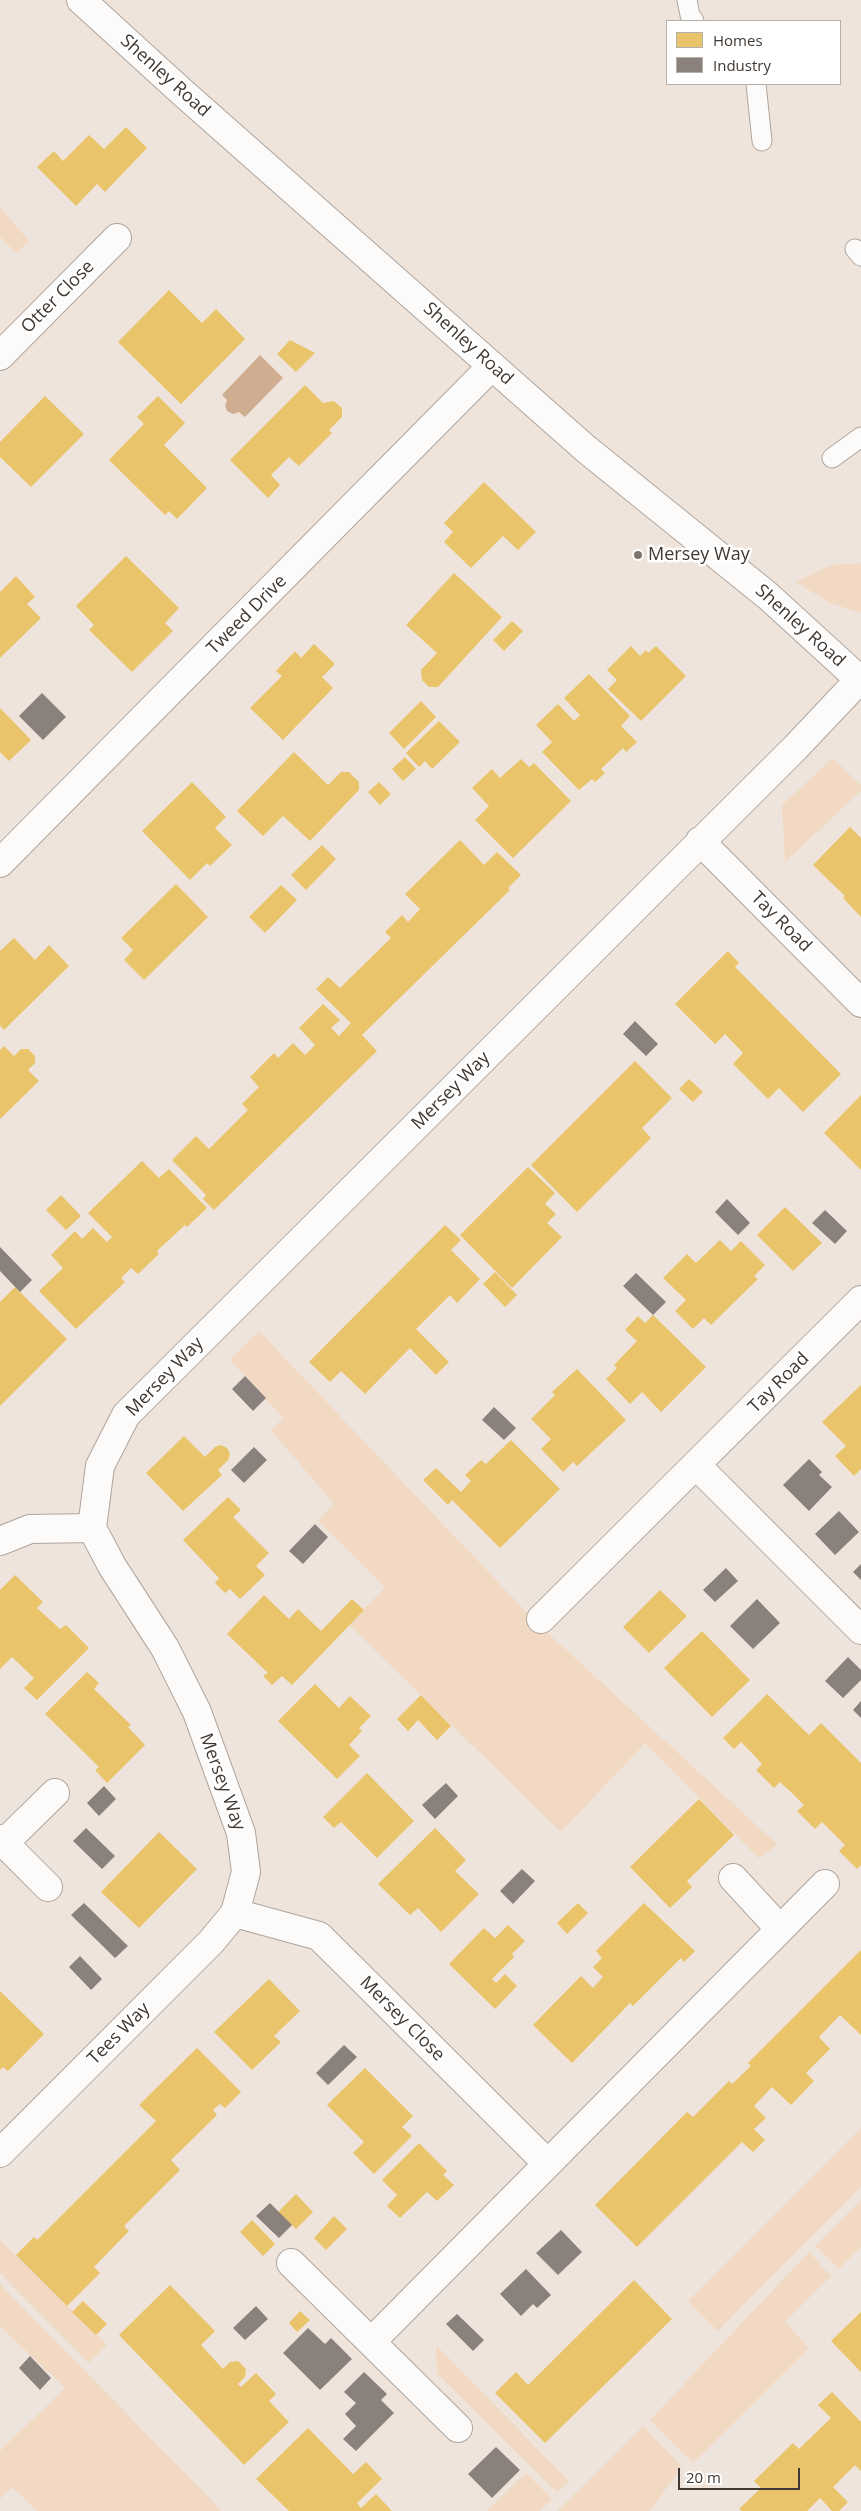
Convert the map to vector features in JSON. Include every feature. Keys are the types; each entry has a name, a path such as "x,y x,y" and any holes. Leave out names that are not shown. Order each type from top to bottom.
{"street":[{"name":"Shenley Road","path":"81,0 586,449 768,596 860,680"},
{"name":"Otter Close","path":"0,356 117,238"},
{"name":"Tweed Drive","path":"0,862 492,366"},
{"name":"Mersey Way","path":"234,1913 246,1872 241,1833 200,1721 164,1648 112,1566 92,1528 100,1466 126,1415 796,747 860,680"},
{"name":"Tay Road","path":"700,841 861,1003"},
{"name":"Tay Road","path":"541,1619 861,1300"},
{"path":"696,1465 861,1630"},
{"path":"0,1541 30,1529 92,1528"},
{"path":"48,1887 2,1841 55,1793"},
{"path":"733,1878 779,1928"},
{"path":"371,2342 824,1884"},
{"name":"Tees Way","path":"0,2153 211,1942 234,1913"},
{"name":"Mersey Close","path":"234,1913 319,1936 546,2163"},
{"path":"291,2263 458,2428"}],"lane":[{"path":"687,0 690,15 693,20"},
{"path":"756,85 762,141"},
{"path":"832,458 861,437"}],"shaded area":[{"path":"0,207 29,241 17,253 0,237"},
{"path":"260,355 283,378 245,417 239,412 233,414 227,411 225,406 227,400 222,395"},
{"path":"861,563 861,613 830,603 796,582 832,565"},
{"path":"833,758 861,785 861,791 785,862 782,805"},
{"path":"259,1331 537,1623 778,1845 758,1858 645,1743 561,1832 349,1625 385,1587 318,1521 334,1504 271,1430 283,1418 230,1360"},
{"path":"861,2128 861,2187 718,2331 688,2301"},
{"path":"861,2200 861,2247 839,2269 815,2246"},
{"path":"0,2240 107,2345 89,2363 0,2273"},
{"path":"809,2252 831,2276 785,2322 809,2348 693,2463 650,2420"},
{"path":"0,2284 221,2511 37,2511 12,2487 0,2499 0,2451 65,2388 0,2326"},
{"path":"436,2345 569,2481 557,2492 437,2374"},
{"path":"643,2426 682,2467 650,2511 557,2511"},
{"path":"526,2473 552,2499 540,2511 487,2511"}],"building: Homes":[{"path":"126,127 147,148 105,192 97,184 76,206 37,167 54,151 63,161 89,135 104,149"},
{"path":"169,290 202,323 216,309 245,339 181,404 118,342"},
{"path":"290,340 315,353 296,372 277,354"},
{"path":"305,385 323,403 334,401 342,408 342,417 329,430 332,433 299,466 289,457 271,475 280,485 268,498 230,460"},
{"path":"45,396 84,434 31,487 0,457 0,442"},
{"path":"158,396 185,423 164,445 207,488 177,519 169,511 165,515 109,460 144,424 137,417"},
{"path":"484,482 536,532 518,550 503,536 471,568 444,542 453,532 444,523"},
{"path":"126,556 179,608 165,623 173,631 132,672 89,630 94,625 76,606"},
{"path":"454,573 502,617 438,687 429,687 422,680 421,670 437,653 406,625"},
{"path":"16,576 35,597 27,604 41,618 0,658 0,592"},
{"path":"512,621 523,631 504,651 493,640"},
{"path":"314,644 335,664 322,677 333,688 283,740 250,708 282,676 276,671 295,651 301,658"},
{"path":"631,646 640,656 646,650 648,653 656,646 686,676 641,721 608,689 617,680 607,670"},
{"path":"589,674 630,716 621,726 637,742 626,752 623,748 601,769 605,773 595,782 592,779 579,790 542,752 552,742 536,725 558,704 574,721 580,715 564,698"},
{"path":"421,701 436,717 404,749 389,733"},
{"path":"0,708 31,740 9,761 0,752"},
{"path":"439,721 460,742 432,769 425,761 419,767 406,753"},
{"path":"294,752 328,785 341,772 349,772 359,782 359,790 310,841 283,816 263,836 237,811"},
{"path":"405,757 416,769 403,781 392,769"},
{"path":"521,759 529,767 534,763 571,801 513,858 475,820 489,806 472,788 492,769 500,778"},
{"path":"192,782 226,817 215,828 232,845 210,866 207,863 190,880 142,831"},
{"path":"379,782 391,794 380,805 368,792"},
{"path":"850,827 861,838 861,917 843,898 845,896 813,865"},
{"path":"460,840 484,865 497,852 521,875 508,888 510,890 362,1035 377,1051 214,1210 203,1199 206,1195 172,1160 196,1136 209,1149 248,1110 242,1104 259,1087 250,1077 274,1053 278,1058 293,1043 305,1055 315,1045 299,1028 323,1004 340,1020 331,1028 339,1036 351,1023 316,989 328,977 340,988 391,938 385,932 402,915 408,922 420,909 405,894"},
{"path":"322,845 336,859 306,890 291,875"},
{"path":"176,884 208,917 144,980 124,960 133,950 121,938"},
{"path":"281,885 297,900 265,933 249,917"},
{"path":"14,938 35,960 49,945 69,966 4,1030 0,1025 0,951"},
{"path":"728,951 739,963 735,967 841,1074 803,1112 779,1088 768,1099 733,1064 743,1053 725,1034 715,1044 675,1004"},
{"path":"4,1046 14,1056 21,1049 28,1049 35,1056 35,1063 28,1070 39,1081 0,1119 0,1050"},
{"path":"635,1061 672,1098 642,1128 651,1138 577,1212 531,1165"},
{"path":"689,1079 703,1092 693,1102 679,1089"},
{"path":"861,1095 861,1170 824,1133"},
{"path":"142,1161 159,1178 169,1169 207,1208 157,1251 159,1254 138,1274 131,1268 121,1278 125,1282 76,1329 39,1291 63,1268 51,1255 75,1231 82,1239 93,1228 107,1242 112,1237 88,1213"},
{"path":"528,1167 555,1193 545,1204 556,1214 547,1223 562,1237 512,1288 460,1235"},
{"path":"61,1195 81,1216 66,1230 46,1210"},
{"path":"785,1207 822,1243 793,1271 757,1235"},
{"path":"445,1225 461,1240 451,1250 480,1279 457,1303 450,1295 416,1329 449,1362 436,1375 410,1348 365,1394 341,1371 330,1382 309,1362"},
{"path":"720,1240 731,1251 741,1241 765,1265 754,1276 758,1279 711,1325 704,1318 693,1329 675,1311 686,1300 663,1278 687,1254 696,1263"},
{"path":"495,1272 517,1295 505,1307 483,1284"},
{"path":"15,1287 67,1339 0,1406 0,1302"},
{"path":"653,1315 706,1367 661,1412 642,1392 630,1404 606,1379 617,1368 614,1365 637,1341 625,1330 638,1316 645,1323"},
{"path":"577,1369 626,1420 577,1466 573,1462 563,1472 541,1449 551,1439 531,1419 555,1395 552,1392"},
{"path":"861,1385 861,1469 854,1476 835,1456 846,1446 822,1422"},
{"path":"184,1436 205,1457 215,1447 221,1445 227,1448 230,1454 228,1460 218,1470 222,1475 183,1511 146,1473"},
{"path":"511,1440 560,1489 500,1548 452,1500 448,1505 423,1480 436,1468 461,1492 471,1481 465,1475 481,1460 486,1464"},
{"path":"228,1497 241,1510 233,1517 269,1553 256,1566 265,1575 240,1599 230,1589 225,1593 215,1583 219,1578 183,1540"},
{"path":"15,1575 43,1602 37,1608 60,1629 66,1625 89,1648 37,1700 24,1688 34,1678 12,1657 0,1669 0,1590"},
{"path":"660,1590 687,1616 649,1653 623,1627"},
{"path":"264,1595 289,1619 298,1609 321,1631 352,1599 364,1610 292,1685 282,1676 272,1685 263,1676 268,1673 227,1634"},
{"path":"702,1631 750,1680 712,1717 664,1668"},
{"path":"87,1672 99,1683 94,1689 131,1725 128,1727 145,1745 107,1783 95,1770 99,1767 45,1714"},
{"path":"315,1684 339,1708 350,1696 371,1716 359,1728 362,1731 349,1745 360,1756 337,1779 278,1721"},
{"path":"767,1694 809,1735 821,1723 861,1763 861,1865 857,1869 839,1851 845,1845 822,1822 815,1829 797,1811 804,1805 780,1782 774,1788 756,1770 762,1764 741,1742 734,1749 723,1738"},
{"path":"421,1695 451,1726 437,1740 418,1720 408,1731 397,1719"},
{"path":"367,1773 414,1821 377,1858 341,1822 334,1828 323,1817"},
{"path":"699,1799 734,1835 687,1881 692,1887 670,1908 630,1867"},
{"path":"435,1828 466,1860 455,1871 479,1894 441,1932 418,1908 410,1915 378,1884"},
{"path":"159,1832 197,1869 139,1928 101,1892"},
{"path":"578,1903 588,1913 567,1934 557,1923"},
{"path":"644,1903 695,1951 684,1962 681,1958 633,2006 630,2003 572,2063 533,2025 581,1976 593,1988 603,1977 593,1967 602,1958 596,1951"},
{"path":"508,1925 525,1941 512,1954 514,1957 492,1979 496,1983 505,1974 517,1986 495,2009 449,1964 484,1928 495,1938"},
{"path":"861,1950 861,2035 840,2015 819,2037 830,2049 806,2073 814,2081 791,2105 772,2087 754,2106 766,2118 754,2129 765,2140 753,2152 742,2142 637,2247 595,2205 687,2112 693,2117 729,2081 732,2084 751,2066 748,2063"},
{"path":"269,1979 300,2011 274,2036 281,2042 252,2070 214,2032"},
{"path":"0,1991 44,2034 8,2071 3,2067 0,2070"},
{"path":"197,2048 241,2092 225,2108 220,2104 213,2110 217,2115 171,2160 180,2170 124,2226 129,2231 94,2267 100,2273 67,2306 16,2255 34,2237 37,2240 156,2121 139,2105"},
{"path":"365,2068 413,2116 402,2127 412,2136 374,2174 353,2153 364,2142 327,2105"},
{"path":"419,2143 447,2171 443,2175 454,2185 437,2201 427,2192 400,2218 387,2206 397,2195 382,2180"},
{"path":"296,2194 313,2212 296,2229 278,2212"},
{"path":"334,2216 347,2229 326,2250 314,2238"},
{"path":"252,2220 275,2244 263,2256 240,2232"},
{"path":"634,2280 672,2319 545,2443 495,2393 516,2372 528,2385"},
{"path":"170,2285 215,2331 201,2345 223,2369 230,2362 238,2361 246,2369 245,2377 238,2384 241,2387 256,2373 276,2394 269,2401 289,2422 244,2465 119,2335"},
{"path":"83,2301 107,2324 96,2335 72,2312"},
{"path":"300,2311 310,2320 297,2332 289,2323"},
{"path":"861,2312 861,2372 831,2341"},
{"path":"832,2392 861,2422 861,2471 855,2465 833,2487 848,2502 839,2511 832,2511 820,2498 807,2511 742,2511 739,2509 761,2488 754,2481 793,2443 799,2449 831,2418 818,2405"},
{"path":"308,2428 353,2474 366,2462 382,2479 357,2503 361,2508 376,2494 392,2511 289,2511 256,2479"}],"building: Industry":[{"path":"42,693 66,717 43,740 19,716"},
{"path":"635,1021 658,1044 646,1056 623,1034"},
{"path":"727,1199 750,1223 738,1235 715,1212"},
{"path":"825,1210 847,1231 835,1244 812,1223"},
{"path":"0,1247 32,1280 20,1292 0,1271"},
{"path":"636,1273 666,1302 653,1315 623,1286"},
{"path":"245,1376 266,1398 253,1411 232,1389"},
{"path":"494,1407 516,1428 504,1440 482,1420"},
{"path":"254,1447 267,1460 244,1483 231,1470"},
{"path":"809,1459 822,1472 819,1475 832,1487 809,1511 783,1485"},
{"path":"839,1511 859,1532 835,1555 815,1534"},
{"path":"315,1524 328,1537 303,1564 289,1551"},
{"path":"861,1564 861,1580 853,1572"},
{"path":"726,1568 738,1581 715,1602 703,1590"},
{"path":"757,1599 780,1623 753,1649 730,1626"},
{"path":"848,1657 861,1670 861,1680 843,1698 825,1681"},
{"path":"861,1701 861,1718 853,1710"},
{"path":"446,1783 458,1796 435,1819 422,1805"},
{"path":"104,1786 116,1799 99,1816 87,1803"},
{"path":"86,1828 115,1856 102,1869 73,1841"},
{"path":"522,1869 535,1881 513,1904 500,1891"},
{"path":"84,1903 128,1946 115,1958 71,1915"},
{"path":"80,1956 102,1979 91,1990 69,1967"},
{"path":"344,2045 357,2057 328,2085 316,2073"},
{"path":"270,2203 292,2225 279,2238 256,2216"},
{"path":"561,2230 582,2252 558,2275 536,2253"},
{"path":"526,2269 551,2295 537,2308 533,2304 521,2316 500,2294"},
{"path":"256,2306 268,2319 245,2340 233,2328"},
{"path":"457,2314 484,2340 473,2351 446,2324"},
{"path":"308,2328 325,2344 331,2338 352,2359 320,2390 283,2353"},
{"path":"30,2356 51,2378 40,2390 19,2368"},
{"path":"364,2372 387,2394 381,2400 394,2413 356,2451 343,2439 356,2426 345,2414 356,2403 344,2392"},
{"path":"496,2447 520,2470 492,2498 468,2474"}],"place":[{"name":"Mersey Way","path":"638,555"}]}
